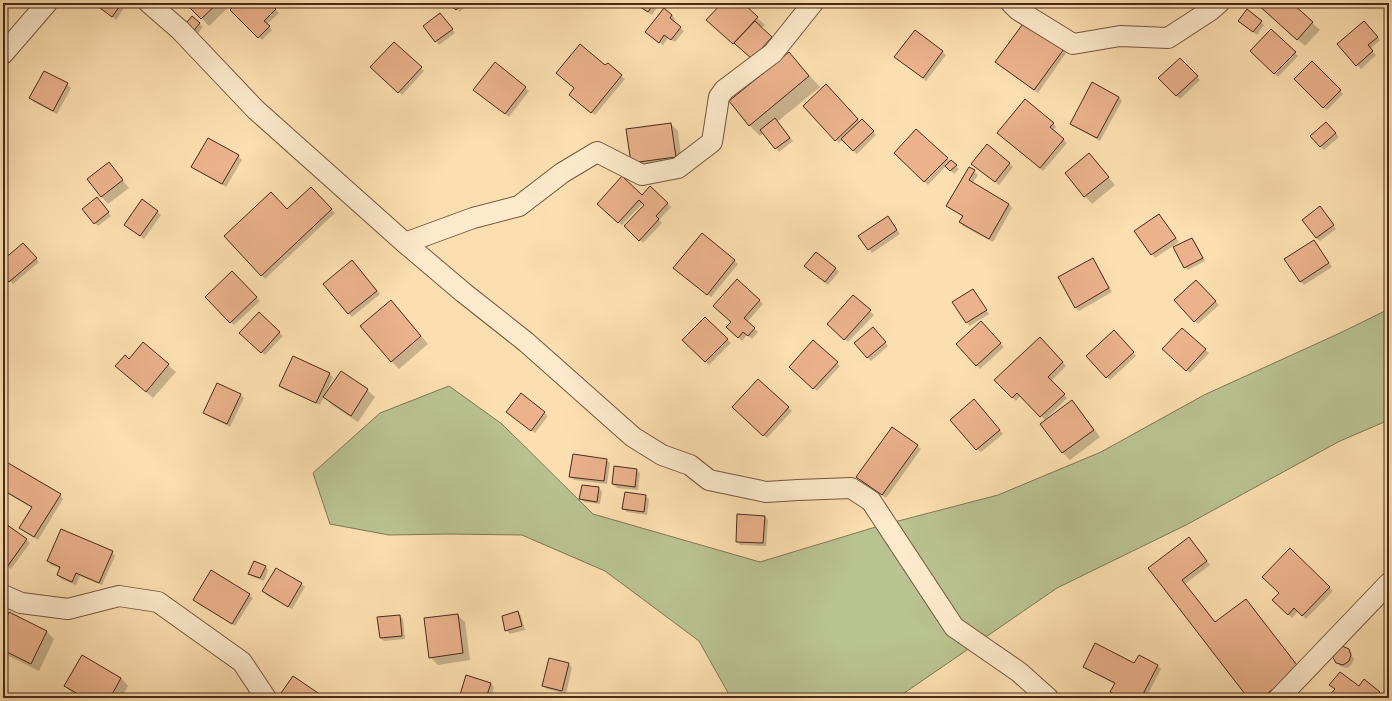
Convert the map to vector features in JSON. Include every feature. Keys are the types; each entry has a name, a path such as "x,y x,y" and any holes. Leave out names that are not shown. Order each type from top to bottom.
{"street":[{"path":"3,54 47,3"},
{"path":"149,3 180,30 256,110 405,243 464,293 526,342 633,437 662,455 690,465 709,480 766,492 851,488 871,501 954,627 1019,672 1048,698"},
{"path":"405,243 473,218 519,206 562,173 597,152 642,175 678,168 712,142 719,97 724,90 773,53 813,3"},
{"path":"1011,3 1018,10 1073,44 1120,36 1168,38 1211,10 1219,3"},
{"path":"1279,698 1389,583"},
{"path":"3,595 21,603 68,609 119,596 158,602 242,662 266,698"}],"green space":[{"path":"1389,309 1389,420 1340,441 1186,525 1057,588 897,698 731,698 699,641 605,571 522,535 389,535 330,524 313,473 380,413 449,386 502,424 593,514 760,562 879,526 998,495 1101,452 1204,395"}],"building":[{"path":"104,3 122,3 112,17 100,8"},
{"path":"185,3 218,3 201,19"},
{"path":"237,3 270,3 276,9 264,21 270,26 258,38 230,10"},
{"path":"448,3 462,3 456,10"},
{"path":"634,3 654,3 648,12"},
{"path":"722,3 743,3 758,17 733,44 706,20"},
{"path":"1256,3 1292,3 1313,22 1297,40"},
{"path":"664,8 672,15 670,18 681,27 671,40 664,35 659,43 645,32"},
{"path":"1247,9 1262,21 1253,32 1238,21"},
{"path":"440,13 453,29 435,42 423,26"},
{"path":"192,16 200,23 191,34 183,27"},
{"path":"755,21 772,37 752,59 734,43"},
{"path":"1025,21 1064,49 1034,90 995,62"},
{"path":"1364,21 1378,37 1368,45 1373,51 1356,66 1337,44"},
{"path":"1271,29 1296,52 1274,74 1250,51"},
{"path":"915,30 943,51 923,78 894,57"},
{"path":"394,42 422,67 398,93 370,67"},
{"path":"580,44 605,65 608,63 622,75 591,113 569,95 574,88 556,73"},
{"path":"789,52 809,76 749,126 729,101"},
{"path":"1180,58 1198,76 1176,96 1158,78"},
{"path":"1312,61 1341,90 1323,108 1294,79"},
{"path":"495,62 526,87 505,114 473,90"},
{"path":"44,71 68,83 53,111 29,98"},
{"path":"1092,82 1119,97 1097,138 1070,124"},
{"path":"826,84 858,119 835,141 803,106"},
{"path":"1025,99 1054,123 1050,127 1064,139 1040,168 997,133"},
{"path":"775,118 790,138 775,149 760,130"},
{"path":"862,119 874,131 853,151 841,139"},
{"path":"1326,122 1336,133 1320,147 1310,136"},
{"path":"671,123 676,157 631,163 626,129"},
{"path":"916,129 948,158 924,182 894,153"},
{"path":"208,138 239,155 222,184 191,167"},
{"path":"987,144 1010,163 995,182 971,164"},
{"path":"1089,153 1109,177 1084,197 1065,173"},
{"path":"951,160 957,165 950,171 945,166"},
{"path":"109,162 123,180 101,197 87,179"},
{"path":"969,167 975,170 969,180 1009,204 989,239 959,222 963,216 946,206"},
{"path":"622,176 642,195 650,186 668,203 656,216 659,219 639,241 624,226 644,205 639,200 618,223 597,204"},
{"path":"311,187 332,209 261,276 224,236 271,192 287,209"},
{"path":"97,197 109,212 94,224 82,209"},
{"path":"142,199 158,211 140,236 124,225"},
{"path":"1320,206 1334,225 1316,238 1302,220"},
{"path":"1159,214 1176,238 1151,255 1134,231"},
{"path":"888,216 897,230 868,250 858,236"},
{"path":"702,233 735,260 707,295 673,268"},
{"path":"1192,238 1203,258 1184,268 1173,247"},
{"path":"1314,240 1329,263 1300,282 1284,259"},
{"path":"23,243 37,258 9,282 3,275 3,260"},
{"path":"816,252 836,268 825,282 804,266"},
{"path":"1093,258 1109,288 1075,308 1058,277"},
{"path":"352,260 377,291 348,314 323,284"},
{"path":"232,271 257,297 230,323 205,297"},
{"path":"737,279 760,300 744,318 755,328 748,336 743,332 738,338 726,327 731,322 713,306"},
{"path":"1196,280 1216,301 1194,322 1174,300"},
{"path":"973,289 987,310 966,323 952,302"},
{"path":"853,295 871,310 844,340 827,324"},
{"path":"391,300 421,336 391,362 360,326"},
{"path":"259,312 280,332 261,353 239,333"},
{"path":"705,317 728,339 705,362 682,340"},
{"path":"981,321 1001,343 976,366 956,344"},
{"path":"873,327 886,342 867,358 854,343"},
{"path":"1182,328 1206,349 1186,371 1162,349"},
{"path":"1114,330 1134,352 1106,378 1086,356"},
{"path":"1040,337 1063,362 1048,377 1065,394 1040,417 1017,393 1012,398 994,380"},
{"path":"813,340 838,362 813,389 789,367"},
{"path":"143,342 169,364 146,392 115,366 125,355 129,359"},
{"path":"293,356 330,373 316,403 279,386"},
{"path":"341,371 368,389 351,416 323,397"},
{"path":"758,379 789,407 763,436 732,407"},
{"path":"217,383 241,394 227,424 203,413"},
{"path":"521,393 545,412 531,431 506,412"},
{"path":"974,399 1000,430 976,450 950,420"},
{"path":"1072,400 1094,430 1062,453 1040,424"},
{"path":"892,427 918,445 882,495 856,477"},
{"path":"573,454 607,459 604,481 569,477"},
{"path":"3,460 61,494 34,537 19,528 32,507 3,490"},
{"path":"614,466 637,469 635,487 612,484"},
{"path":"582,485 599,487 597,502 579,499"},
{"path":"625,492 646,495 644,512 622,509"},
{"path":"737,514 765,516 763,543 736,542"},
{"path":"3,522 27,539 7,567 3,563"},
{"path":"61,529 113,551 99,583 76,573 72,582 57,575 60,567 47,561"},
{"path":"1189,537 1207,561 1182,580 1215,622 1246,599 1300,669 1261,698 1248,698 1148,568"},
{"path":"1290,548 1330,587 1302,616 1294,608 1288,615 1272,600 1279,593 1262,577"},
{"path":"254,561 266,566 260,578 248,574"},
{"path":"276,568 302,583 288,607 262,591"},
{"path":"211,570 250,594 232,624 193,600"},
{"path":"518,611 522,626 505,631 502,616"},
{"path":"9,612 47,631 31,664 3,650 3,625"},
{"path":"458,614 463,653 429,658 424,618"},
{"path":"400,615 402,636 380,638 377,617"},
{"path":"1095,643 1134,663 1139,655 1158,665 1141,698 1123,698 1110,692 1115,683 1083,667"},
{"path":"1342,646 1349,649 1351,655 1349,661 1343,665 1336,663 1332,656"},
{"path":"82,655 121,678 110,698 85,698 64,686"},
{"path":"549,658 569,663 562,691 542,686"},
{"path":"1340,672 1359,686 1364,679 1380,692 1375,698 1327,698 1335,689 1329,685"},
{"path":"466,675 491,683 486,698 459,698"},
{"path":"293,676 321,695 318,698 288,698 281,693"}]}
